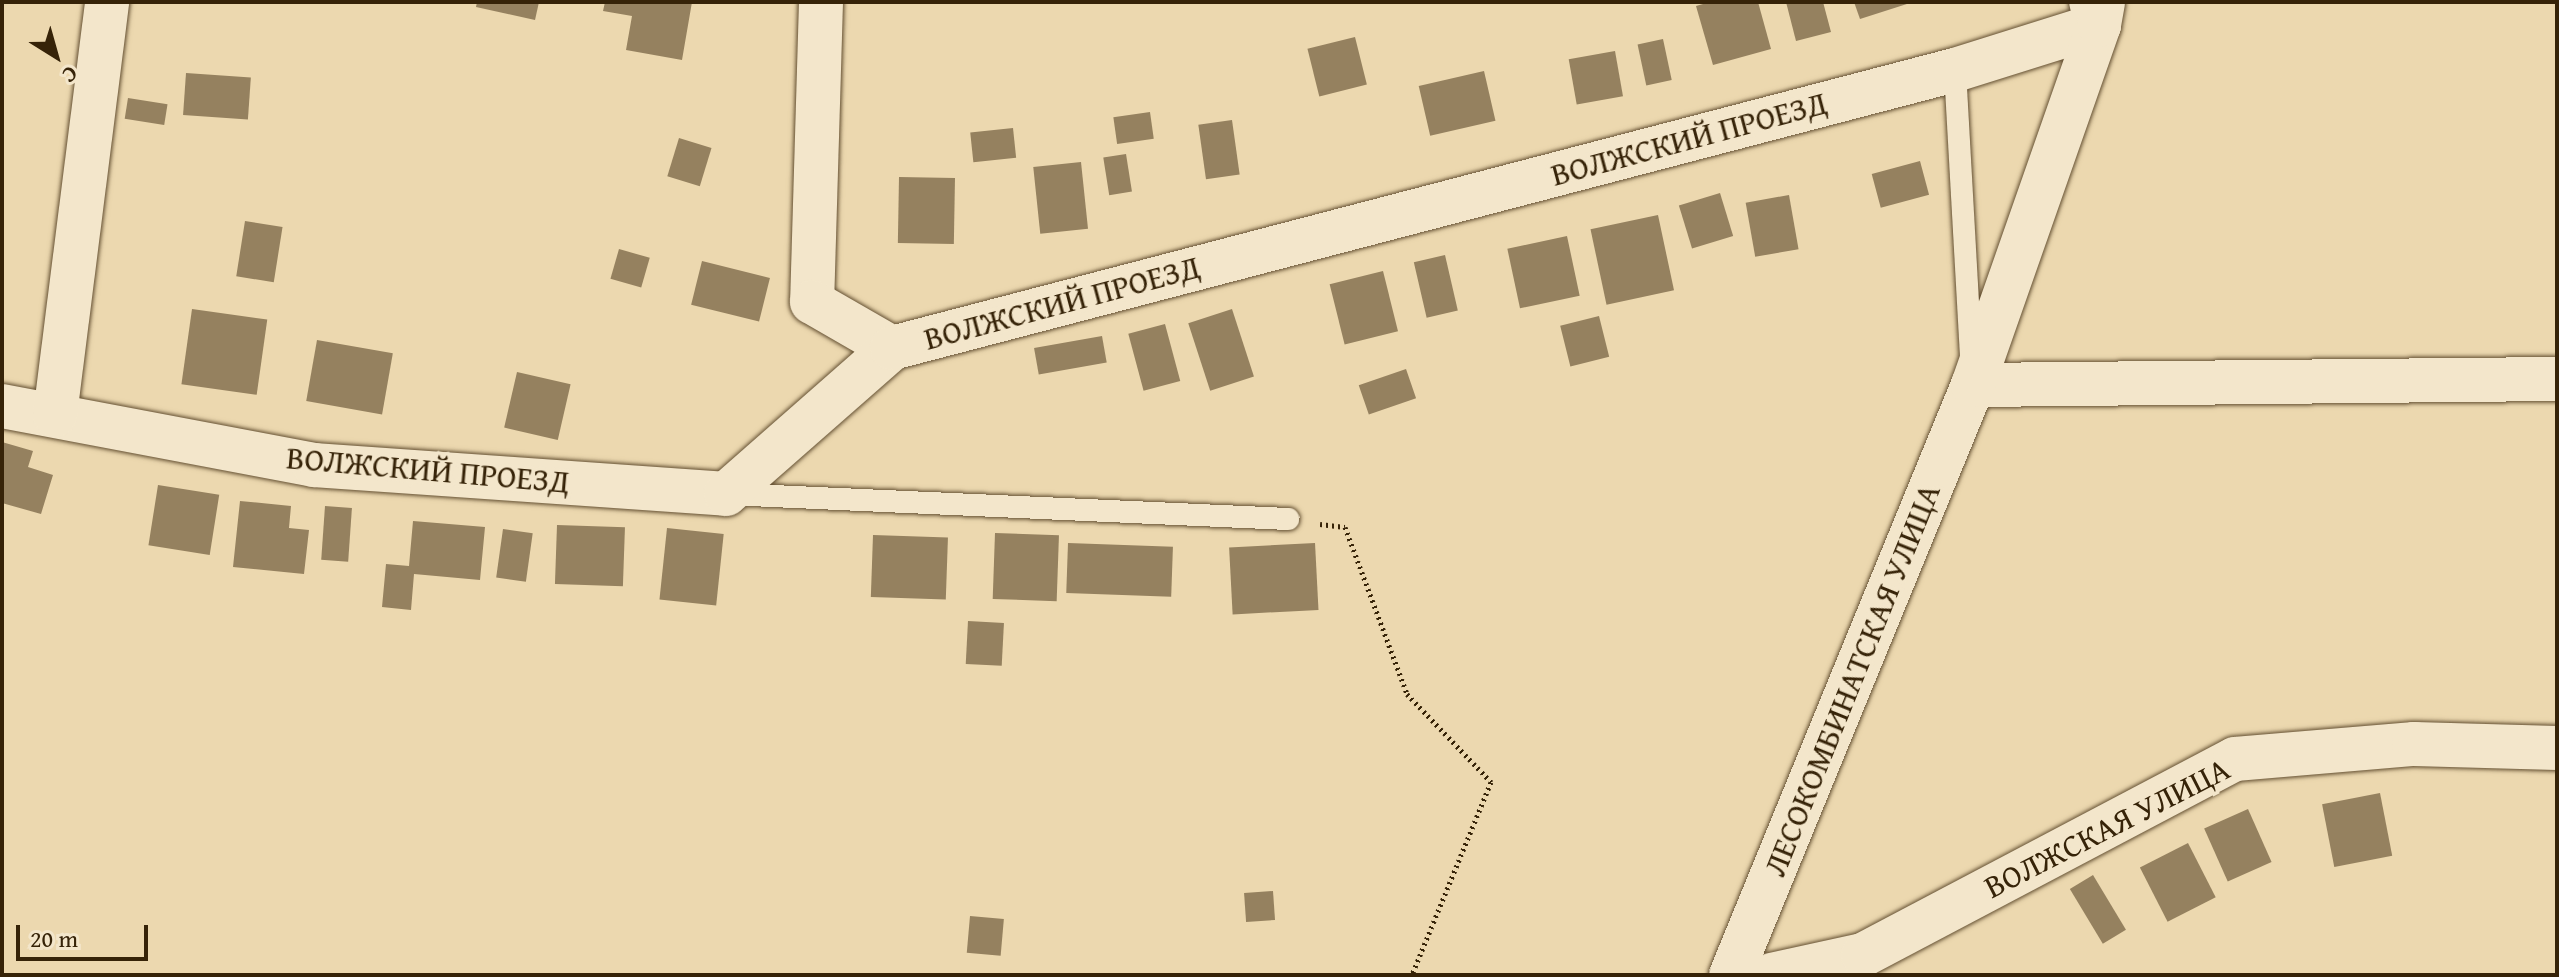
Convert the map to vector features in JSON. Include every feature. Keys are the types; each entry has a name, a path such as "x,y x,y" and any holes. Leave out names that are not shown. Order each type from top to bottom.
{"street":[{"path":"55,415 107,2"},
{"path":"821,2 812,302 892,348"},
{"name":"ВОЛЖСКИЙ ПРОЕЗД","path":"2,406 314,465 726,494 892,348 1955,70 2098,10"},
{"name":"ЛЕСОКОМБИНАТСКАЯ УЛИЦА","path":"1731,975 1973,385 2098,10"},
{"path":"1973,385 2557,379"},
{"name":"ВОЛЖСКАЯ УЛИЦА","path":"1771,975 1869,965 2235,759 2414,744 2557,748"}],"lane":[{"path":"1955,70 1973,385"},
{"path":"726,494 1288,519"}],"path":[{"path":"1288,519 1345,527 1407,694 1491,782 1412,975"}],"building":[{"path":"477,2 539,2 535,20 476,7"},
{"path":"605,2 692,2 682,60 626,50 632,16 603,11"},
{"path":"1710,2 1758,2 1771,49 1713,65 1696,6"},
{"path":"1786,2 1823,2 1831,32 1796,41"},
{"path":"1854,2 1910,2 1910,3 1860,19"},
{"path":"1355,37 1367,85 1319,96 1307,49"},
{"path":"1663,39 1672,80 1646,85 1638,44"},
{"path":"1615,51 1623,96 1577,104 1569,59"},
{"path":"1484,71 1495,121 1430,136 1419,86"},
{"path":"186,73 251,78 248,119 183,115"},
{"path":"128,98 168,104 164,125 125,119"},
{"path":"1150,112 1154,139 1117,144 1113,117"},
{"path":"1232,120 1240,174 1206,179 1198,125"},
{"path":"1013,128 1016,158 973,162 970,132"},
{"path":"679,138 712,148 700,186 667,176"},
{"path":"1126,154 1132,192 1109,195 1103,158"},
{"path":"1920,161 1929,195 1881,208 1872,174"},
{"path":"1081,162 1088,229 1040,234 1033,167"},
{"path":"899,177 955,178 954,244 898,243"},
{"path":"1720,193 1733,236 1692,249 1679,206"},
{"path":"1789,195 1799,249 1755,257 1746,203"},
{"path":"1658,215 1674,290 1607,305 1591,229"},
{"path":"245,221 283,227 274,282 236,276"},
{"path":"1567,236 1580,296 1520,308 1507,249"},
{"path":"619,249 650,258 641,288 610,279"},
{"path":"1445,255 1458,311 1427,318 1414,262"},
{"path":"702,261 770,278 759,322 691,305"},
{"path":"1383,271 1398,331 1345,344 1330,284"},
{"path":"192,309 267,320 257,395 181,384"},
{"path":"1232,309 1254,377 1210,391 1188,323"},
{"path":"1599,316 1609,357 1570,366 1560,326"},
{"path":"1165,324 1180,381 1144,391 1128,334"},
{"path":"1102,336 1107,363 1039,375 1034,348"},
{"path":"317,340 393,353 382,414 306,401"},
{"path":"1406,369 1416,398 1369,415 1359,385"},
{"path":"517,372 571,384 558,440 504,428"},
{"path":"2,442 33,451 28,467 53,475 41,514 2,503"},
{"path":"158,485 219,495 210,555 148,545"},
{"path":"240,501 291,506 289,528 309,530 304,574 233,567"},
{"path":"325,506 352,508 348,562 321,560"},
{"path":"413,521 485,527 480,580 414,574 411,610 382,607 386,564 409,566"},
{"path":"557,525 625,527 623,586 555,584"},
{"path":"667,528 724,534 716,606 659,600"},
{"path":"503,529 533,533 526,582 496,578"},
{"path":"995,533 1059,535 1057,601 993,599"},
{"path":"873,535 948,538 946,600 871,597"},
{"path":"1068,543 1173,547 1171,597 1066,593"},
{"path":"1315,543 1319,610 1233,614 1229,548"},
{"path":"968,621 1004,623 1002,666 966,664"},
{"path":"2380,793 2392,856 2334,867 2322,804"},
{"path":"2248,809 2272,862 2228,882 2204,829"},
{"path":"2188,843 2216,897 2168,922 2140,868"},
{"path":"2093,875 2126,930 2103,944 2070,889"},
{"path":"1273,891 1275,920 1246,922 1244,893"},
{"path":"970,916 1004,919 1001,956 967,953"}]}
